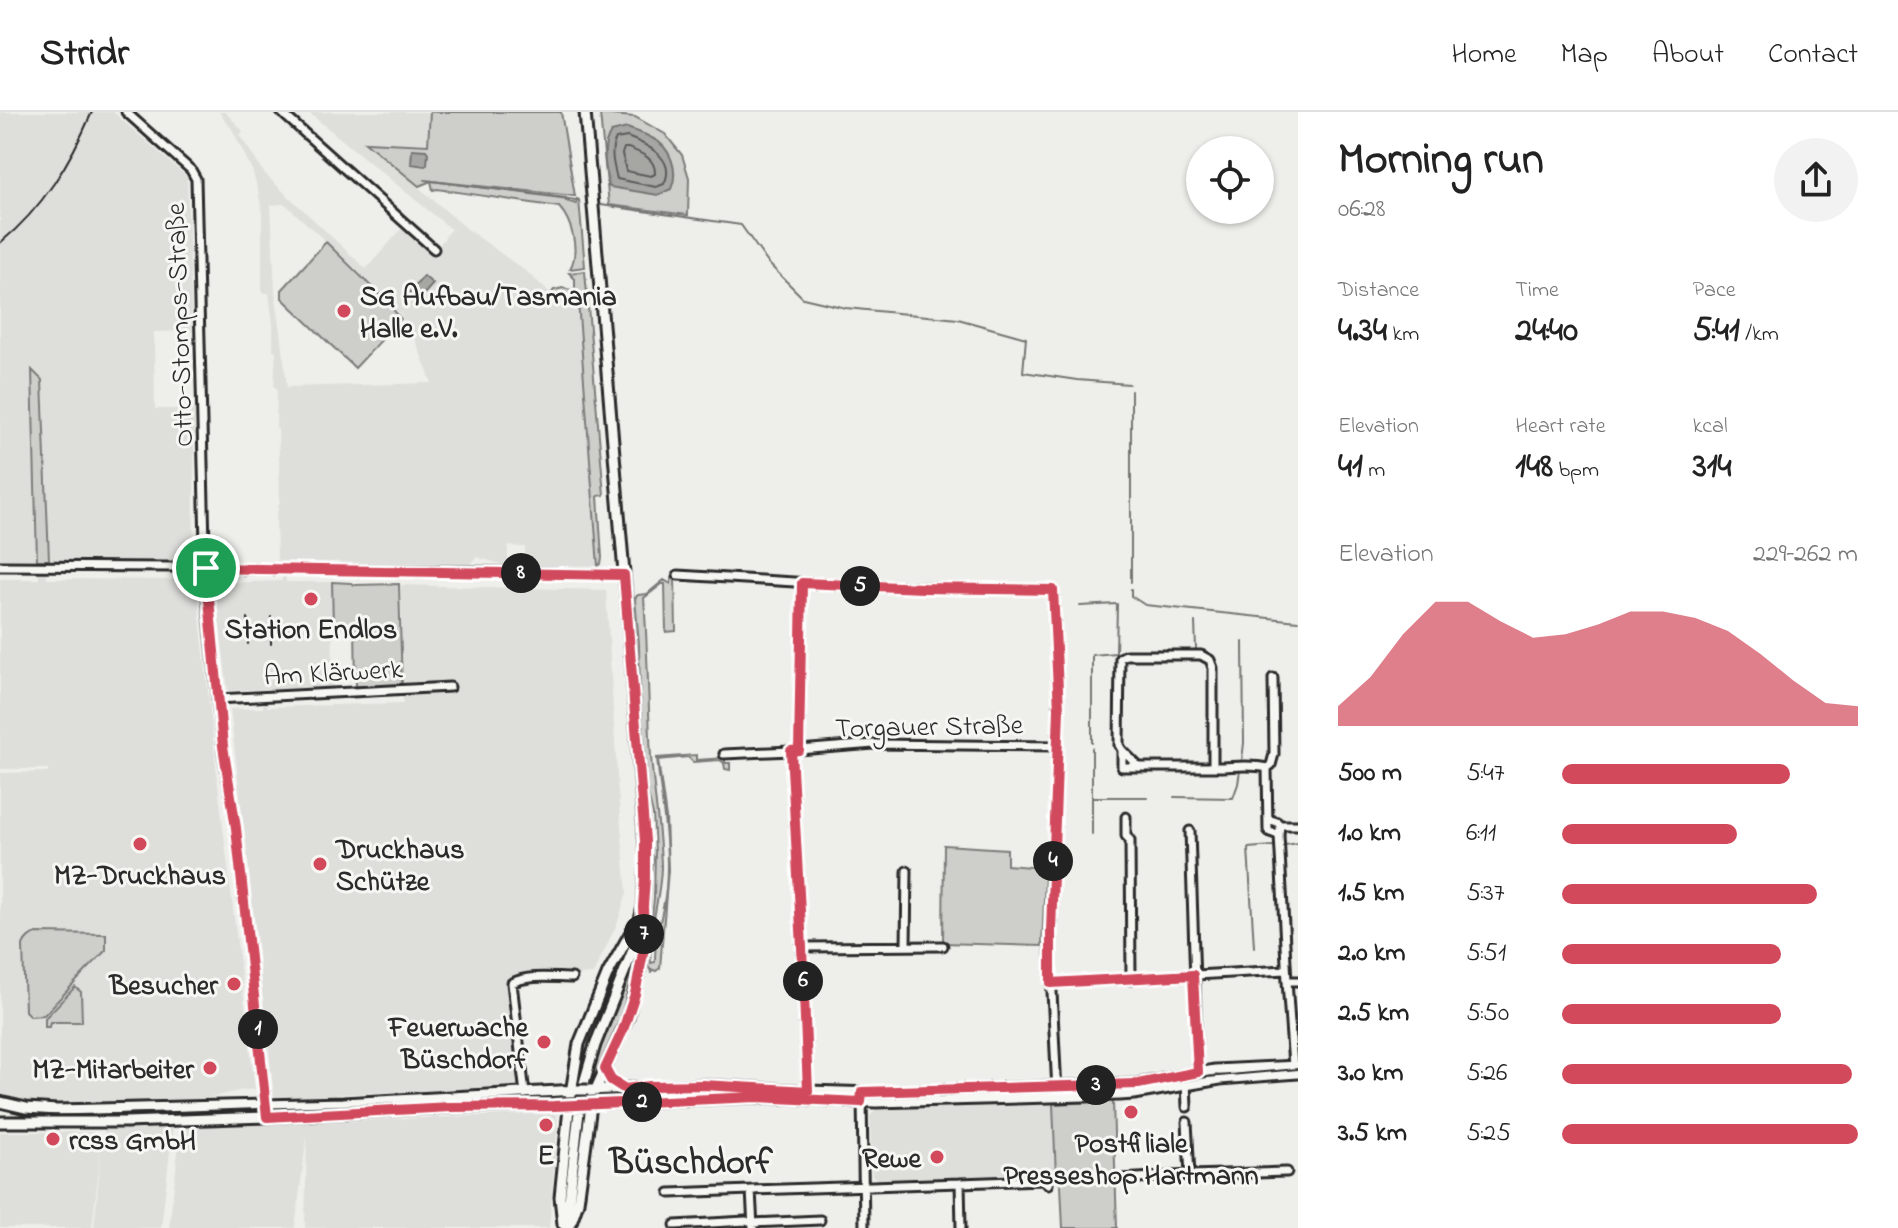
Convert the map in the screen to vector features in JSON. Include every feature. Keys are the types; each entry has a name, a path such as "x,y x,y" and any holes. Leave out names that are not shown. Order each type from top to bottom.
{"main road":[{"path":"566,1228 578,1202 592,1090 628,1017 644,948 645,841 585,112"},
{"path":"566,1228 560,1197 581,1036 608,973 632,933 643,907"},
{"path":"566,1228 584,1083 595,1045 629,963 643,907"},
{"path":"0,1122 126,1122 756,1097 1057,1092 1134,1094 1186,1079 1198,1072 1296,1068"},
{"path":"1186,1079 1220,1079 1296,1068"},
{"path":"605,1069 611,1080 625,1089"},
{"path":"0,1102 57,1110 266,1105 703,1085 808,1096"}],"street":[{"name":"Otto-Stomps-Straße","path":"126,112 191,170 196,179 206,568 217,699 236,828 267,1117"},
{"path":"281,112 434,249"},
{"path":"0,566 624,575"},
{"path":"678,575 923,588 1053,590 1059,709 1050,942 1057,1092"},
{"path":"802,583 795,750 808,1096"},
{"path":"1213,767 1213,668 1210,660 1201,655 1126,655 1120,658 1119,745 1139,767 1267,768"},
{"path":"1273,678 1274,754 1267,768 1268,819 1270,832 1279,835"},
{"name":"Am Klärwerk","path":"217,699 450,687"},
{"name":"Torgauer Straße","path":"724,754 874,744 1058,746"},
{"path":"1126,817 1126,836 1130,840 1131,980"},
{"path":"1268,819 1280,825 1298,825"},
{"path":"1280,825 1286,970 1296,1068"},
{"path":"1190,831 1198,1072"},
{"path":"906,946 907,871"},
{"path":"802,947 943,946"},
{"path":"1051,983 1286,970"},
{"path":"525,1094 512,983 519,979 572,978"},
{"path":"1287,981 1298,981"},
{"path":"1186,1079 1187,1107"},
{"path":"862,1097 864,1228"},
{"path":"1187,1122 1190,1175"},
{"path":"1120,1179 1287,1172"},
{"path":"670,1193 1043,1180 1048,1184"},
{"path":"960,1183 961,1228"},
{"path":"751,1190 752,1225"},
{"path":"675,1225 746,1221 752,1225 820,1220"}],"shaded area":[{"path":"0,112 113,112 187,177 192,331 154,332 155,409 195,409 193,560 47,561 47,579 196,580 255,1089 200,1100 60,1105 0,1097 0,773 48,772 48,769 0,769 0,579 39,579 38,561 0,561"},
{"path":"219,112 225,112 243,131 240,135 269,178 366,269 404,226 433,254 451,229 308,112 430,112 429,145 367,143 466,228 528,273 548,291 549,298 578,300 598,566 525,566 525,547 508,546 508,566 476,557 470,564 286,564 286,582 332,582 333,690 271,692 267,707 403,703 401,585 606,590 627,893 617,924 593,974 512,980 524,1087 279,1099 274,1096 230,709 263,708 267,689 228,691 215,587 218,583 282,581 281,562 277,561 276,518 280,499 277,388 274,387 276,351 273,350 269,293 262,293 262,210 252,170 232,129","holes":["285,204 401,315 416,342 432,383 287,387 275,292 271,205"]},
{"path":"430,112 561,112 575,196 431,181 419,186 365,142 428,145"},
{"path":"600,114 635,117 665,134 682,155 689,178 688,215 609,205"},
{"path":"431,181 566,198 566,201 576,204 579,200 585,267 570,269 574,254 573,236 568,220 559,207 433,190"},
{"name":"SG Aufbau/Tasmania Halle e.V.","path":"326,242 401,319 355,368 282,298 282,290"},
{"path":"585,271 604,495 598,496 602,558 598,566 578,301 549,297 554,290 563,288 575,291 575,279 569,273"},
{"path":"32,370 42,380 49,560 37,560"},
{"path":"675,577 676,631 666,632 665,584 644,598 651,757 661,866 651,963 655,962 667,872 657,758 696,755 696,760 725,758 725,763 730,763 730,770 725,769 720,760 693,762 688,757 658,760 666,818 668,870 660,968 656,971 651,969 652,974 647,963 655,852 640,696 635,598 647,594 664,580 671,584"},
{"path":"332,582 399,584 402,688 356,689 355,626 333,626"},
{"path":"944,845 1007,849 1007,865 1042,868 1044,855 1050,856 1049,874 1045,874 1042,946 943,943"},
{"path":"642,932 631,999 598,1079 590,1078 624,988"},
{"path":"37,933 106,934 106,950 44,1015 30,1016 25,1011 23,945 28,937"},
{"path":"633,935 591,1040 578,1084 578,1064 587,1025"},
{"path":"75,987 81,992 82,1022 50,1022 49,1027 45,1027 45,1018"},
{"path":"1113,1101 1117,1228 1063,1228 1061,1185 1056,1177 1053,1104"},
{"path":"1053,1104 1056,1177 877,1182 872,1177 870,1116 878,1107"},
{"path":"557,1113 549,1228 305,1228 307,1135 295,1228 169,1228 181,1127"},
{"path":"173,1126 161,1228 94,1228 102,1142 92,1228 0,1228 0,1132 93,1132 93,1139 103,1139 105,1128"}],"water":[{"path":"627,128 664,147 674,167 671,189 658,195 609,187 605,159 608,138 611,132"},
{"path":"412,149 426,150 425,166 411,164"},
{"path":"424,276 433,284 415,304 406,296"}],"waterway":[{"path":"425,180 576,200"},
{"path":"601,205 741,225 768,263 803,298 846,308 958,319 1026,338 1023,372 1129,384"},
{"path":"1131,391 1131,582"},
{"path":"1131,589 1131,596 1145,605 1298,621"},
{"path":"1080,606 1117,604 1116,653 1092,655 1092,743"},
{"path":"1195,622 1196,649"},
{"path":"1242,760 1243,642"},
{"path":"1092,748 1092,834"},
{"path":"1174,797 1233,798 1240,770"},
{"path":"1093,797 1147,797"},
{"path":"1285,845 1298,843"},
{"path":"1254,947 1248,848 1273,846"}],"tram line":[{"path":"0,1116 748,1091 862,1098 1057,1092 1134,1089 1207,1077 1298,1069"}],"railway":[{"path":"0,243 29,215 54,184 92,112"},
{"path":"271,617 271,644"},
{"path":"248,618 248,644"}],"place":[{"name":"SG Aufbau/Tasmania Halle e.V.","path":"344,311"},
{"name":"Station Endlos","path":"311,599"},
{"name":"MZ-Druckhaus","path":"140,844"},
{"name":"Druckhaus Schütze","path":"320,864"},
{"name":"Besucher","path":"234,984"},
{"name":"Feuerwache Büschdorf","path":"544,1042"},
{"name":"MZ-Mitarbeiter","path":"210,1068"},
{"name":"Postfiliale Presseshop Hartmann","path":"1131,1112"},
{"name":"E","path":"546,1125"},
{"name":"rcss GmbH","path":"53,1139"},
{"name":"Rewe","path":"937,1157"}],"district":[{"name":"Büschdorf","path":"691,1160"}],"route":[{"path":"206,568 624,575 646,860 644,948 638,979 628,1017 605,1069 615,1084 625,1089 703,1085 808,1091 791,751 799,750 802,583 1053,590 1059,709 1051,983 1193,975 1198,1072 1138,1084 862,1092 861,1102 756,1097 450,1107 267,1117 236,828 223,746 206,568"}]}
